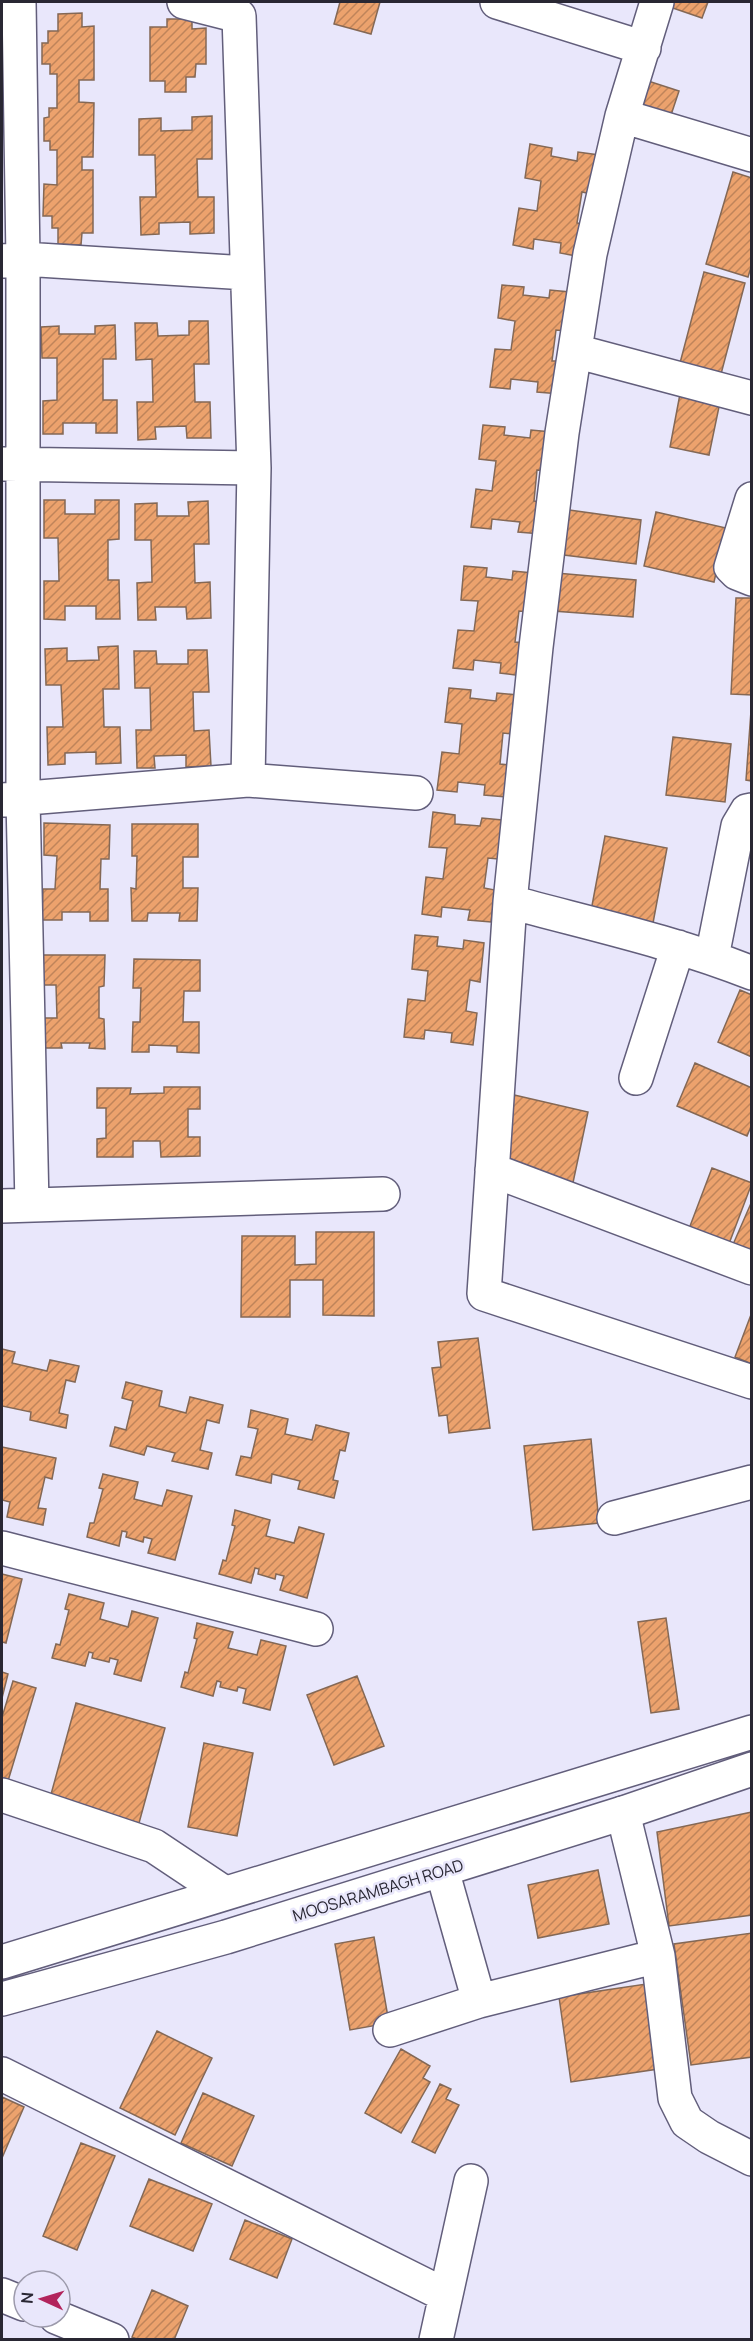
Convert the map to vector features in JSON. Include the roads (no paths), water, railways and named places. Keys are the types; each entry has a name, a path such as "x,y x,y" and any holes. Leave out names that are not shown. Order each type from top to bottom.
{"street":[{"path":"19,2 12,260 12,799 16,1205 383,1194"},
{"path":"184,2 239,16 254,468 248,780"},
{"path":"497,2 644,48"},
{"path":"657,2 622,116 590,254 562,432 536,647 510,902 484,1294 752,1382"},
{"path":"622,116 752,154"},
{"path":"12,260 247,273"},
{"path":"575,351 752,398"},
{"path":"12,465 254,468"},
{"path":"752,499 731,567 737,573 752,579"},
{"path":"12,799 248,780 416,794"},
{"path":"712,957 738,826 747,811 752,810"},
{"path":"510,902 678,947 712,957 752,973"},
{"path":"636,1078 678,947"},
{"path":"492,1170 752,1268"},
{"path":"614,1518 752,1482"},
{"path":"2,1548 316,1629"},
{"path":"2,1962 223,1892 752,1732"},
{"name":"MOOSARAMBAGH ROAD","path":"2,1999 226,1937 623,1813 752,1769"},
{"path":"2,1794 154,1846 223,1892"},
{"path":"623,1813 658,1956 675,2098 687,2122 752,2159"},
{"path":"442,1870 479,2001"},
{"path":"390,2030 479,2001 658,1956"},
{"path":"2,2074 445,2295"},
{"path":"436,2340 471,2181"},
{"path":"72,2324 112,2340"}]}
